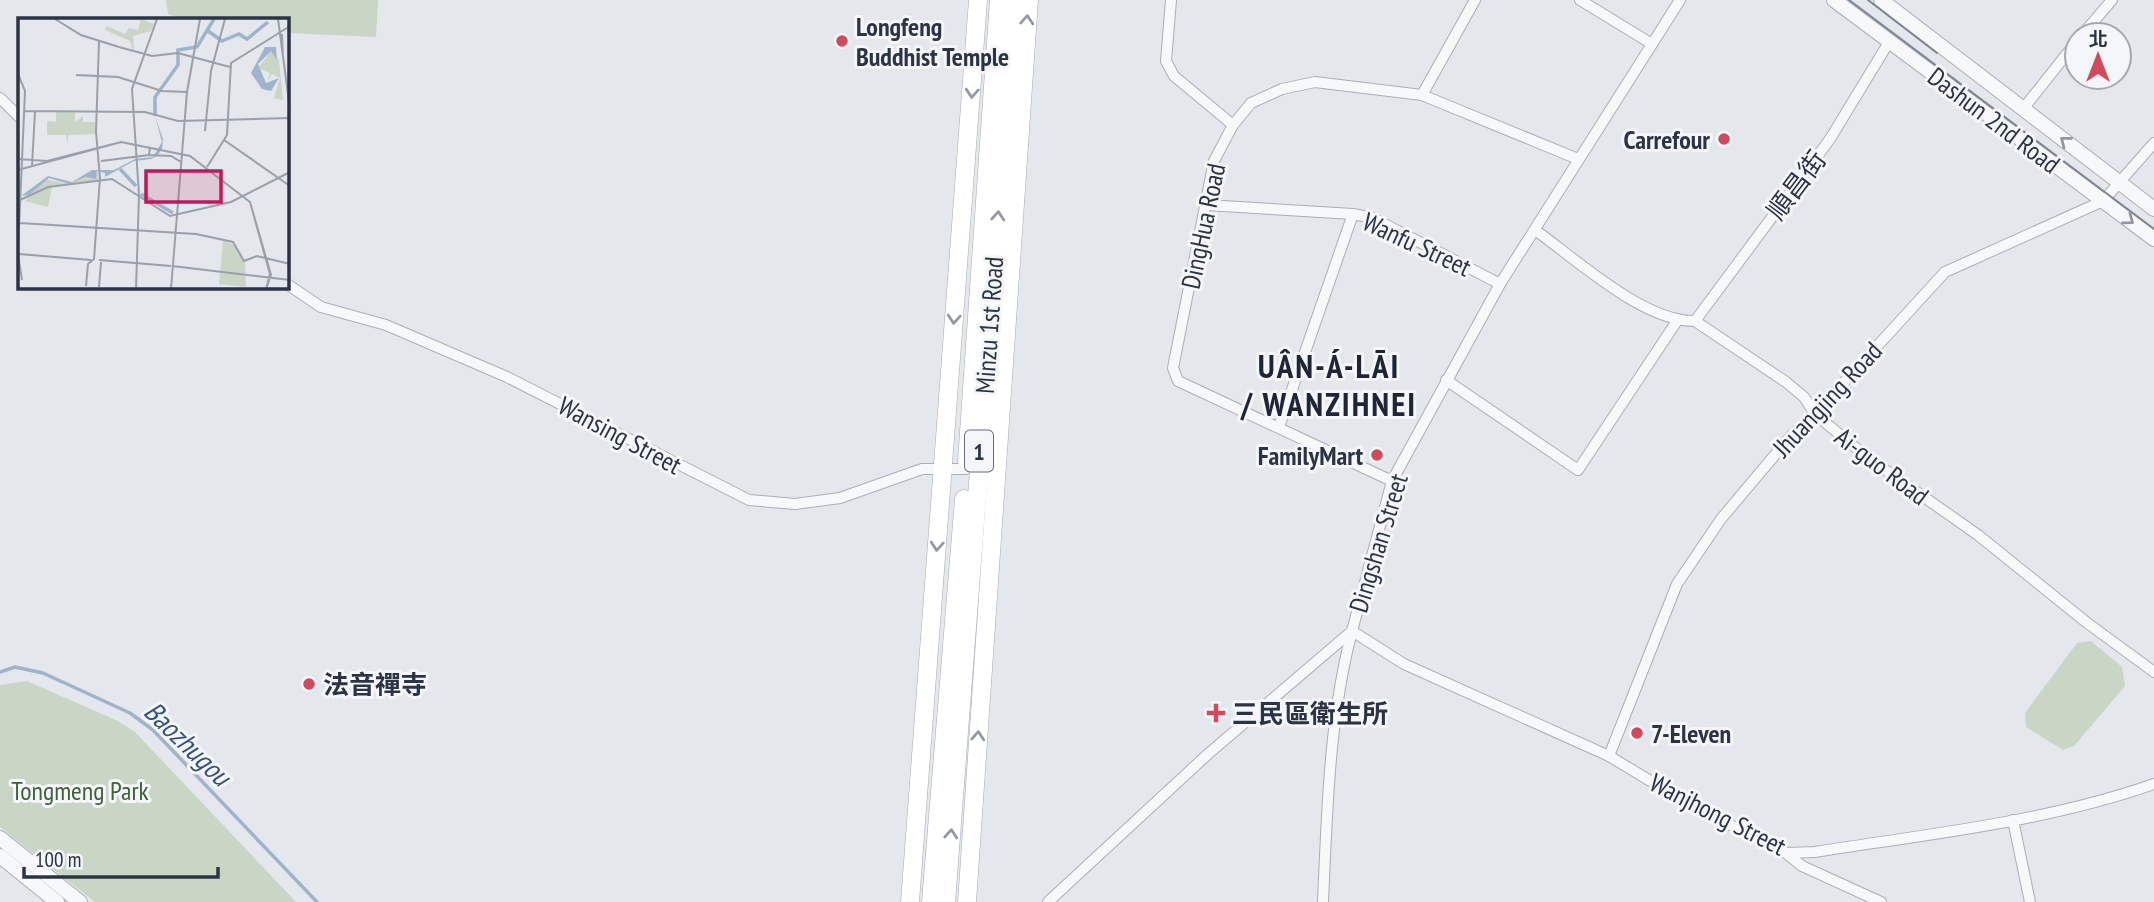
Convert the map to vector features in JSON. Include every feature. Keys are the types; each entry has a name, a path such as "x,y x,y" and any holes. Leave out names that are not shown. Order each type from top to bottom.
{"main road":[{"name":"Minzu 1st Road","path":"910,902 978,0"},
{"name":"Minzu 1st Road","path":"931,902 966,469 999,0"},
{"name":"Minzu 1st Road","path":"946,902 1014,0"},
{"name":"Minzu 1st Road","path":"967,902 1029,0"}],"street":[{"path":"1171,0 1167,61 1174,76 1233,125"},
{"path":"1422,94 1475,0"},
{"path":"1580,0 1652,44"},
{"name":"Dingshan Street","path":"1048,902 1208,754 1352,631 1392,481 1500,284 1680,0"},
{"name":"Dashun 2nd Road","path":"1834,0 2154,239"},
{"name":"Dashun 2nd Road","path":"1881,0 2154,209"},
{"path":"2094,21 2112,0"},
{"name":"順昌街","path":"1695,321 1830,139 1889,42"},
{"path":"2023,109 2063,59"},
{"name":"DingHua Road","path":"1392,481 1178,381 1173,368 1214,161 1233,125 1251,103 1282,89 1315,82 1422,94 1578,159"},
{"path":"0,98 18,116"},
{"name":"Jhuangjing Road","path":"1609,757 1676,584 1721,519 1790,437 1815,414 1945,272 2104,201 2154,143"},
{"name":"Wanfu Street","path":"1206,205 1353,214 1373,218 1500,284"},
{"path":"1279,427 1353,214"},
{"path":"1535,230 1646,309 1677,321 1695,321"},
{"name":"Wansing Street","path":"289,285 321,307 386,325 507,377 749,500 794,504 840,498 922,469 966,469"},
{"path":"1446,380 1578,470 1677,321"},
{"name":"Ai-guo Road","path":"1695,321 1786,382 1804,397 1815,414 1867,457 1978,535 2086,622 2154,672"},
{"path":"1323,902 1333,747 1341,672 1352,631"},
{"name":"Wanjhong Street","path":"1352,631 1404,664 1609,757 1687,803 1786,853 1815,852 2013,820 2112,799 2154,784"},
{"path":"2013,820 2030,902"},
{"path":"0,838 80,902"},
{"path":"1786,853 1802,866 1881,902"},
{"path":"0,856 57,902"}],"green space":[{"path":"166,0 378,0 376,37 289,33 289,18 178,18 168,14"},
{"path":"2091,641 2122,667 2125,686 2074,746 2063,750 2026,727 2025,713 2077,643"},
{"name":"Tongmeng Park","path":"27,681 118,721 135,732 296,902 95,902 0,827 0,685"}],"waterway":[{"name":"Baozhugou","path":"0,672 15,667 43,673 130,713 153,730 317,902"}],"tram line":[{"path":"1849,0 2154,229"},
{"path":"1868,0 1937,53"}],"place":[{"name":"Longfeng Buddhist Temple","path":"842,41"},
{"name":"Carrefour","path":"1724,139"},
{"name":"FamilyMart","path":"1377,455"},
{"name":"法音禪寺","path":"309,684"},
{"name":"三民區衛生所","path":"1216,713"},
{"name":"7-Eleven","path":"1637,733"}],"district":[{"name":"UÂN-Á-LĀI / WANZIHNEI","path":"1329,384"}]}
